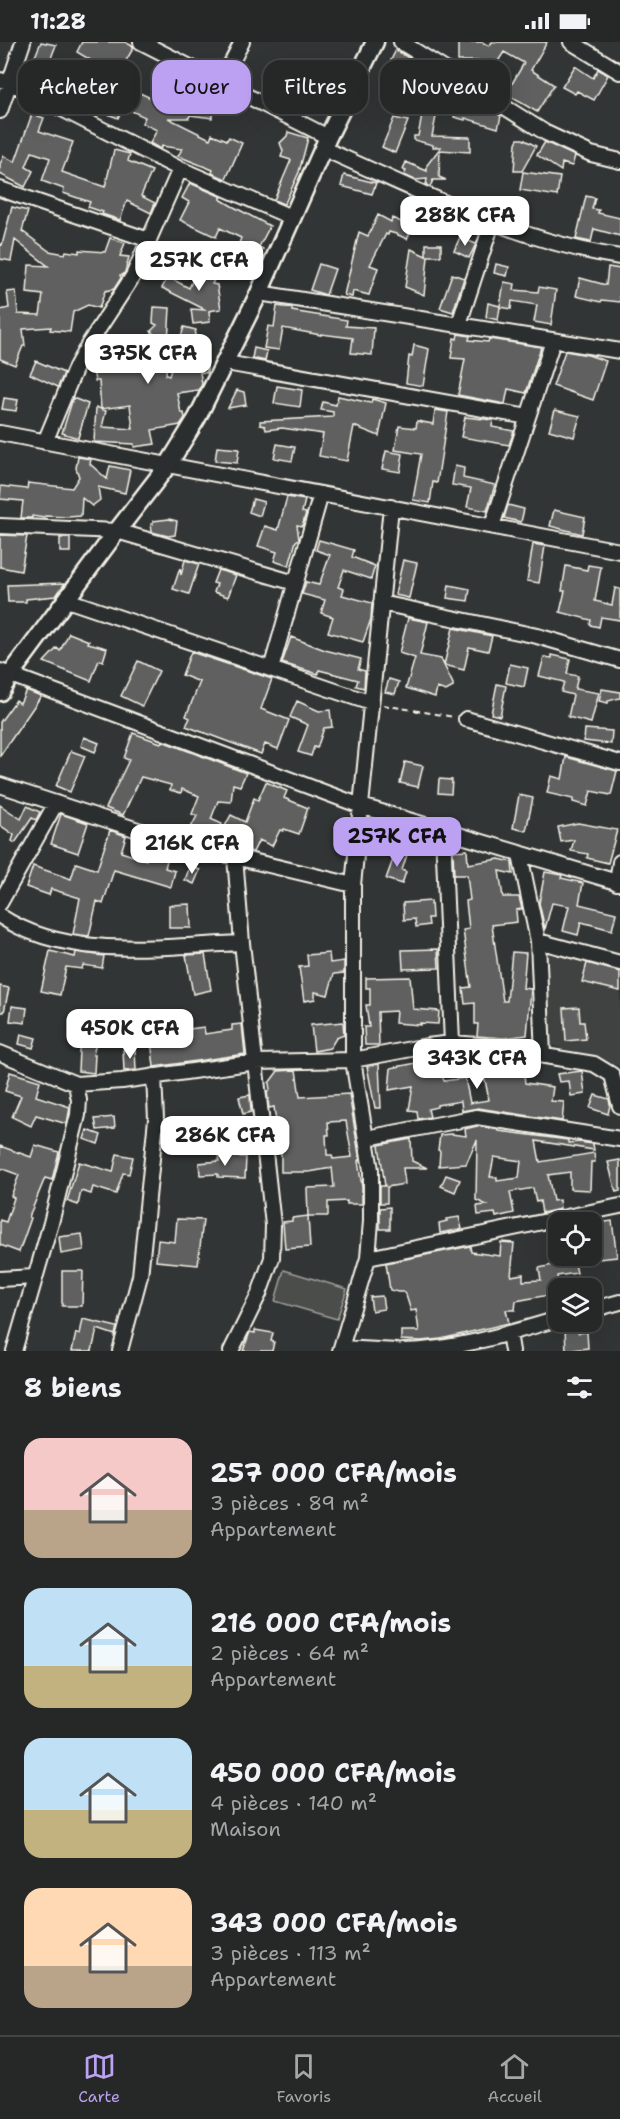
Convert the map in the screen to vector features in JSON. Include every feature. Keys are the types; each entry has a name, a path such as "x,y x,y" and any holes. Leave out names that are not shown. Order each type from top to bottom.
{"street":[{"path":"0,111 4,81 23,42"},
{"path":"141,42 176,60"},
{"path":"233,60 242,42"},
{"path":"0,692 5,673 67,600 168,465 197,418 226,363 326,143 375,42"},
{"path":"401,42 546,133 591,154 620,161"},
{"path":"571,42 620,72"},
{"path":"4,81 180,170 293,218"},
{"path":"251,100 326,143 492,223 587,252 620,257"},
{"path":"45,442 76,367 129,283 180,170"},
{"path":"0,189 149,240"},
{"path":"459,324 492,223"},
{"path":"259,293 620,351"},
{"path":"492,526 554,341"},
{"path":"226,363 528,417"},
{"path":"0,434 620,551"},
{"path":"271,669 321,494"},
{"path":"391,507 353,885 353,1060 367,1138 372,1194 368,1258 341,1349 397,1351"},
{"path":"0,526 117,531 295,583"},
{"path":"67,600 371,703"},
{"path":"381,603 537,636 620,660"},
{"path":"5,673 361,806 443,832 618,883 620,862"},
{"path":"466,719 620,763"},
{"path":"0,785 141,831 235,857 353,885"},
{"path":"0,903 56,803"},
{"path":"443,832 452,1043"},
{"path":"520,855 538,941 543,1055"},
{"path":"231,1351 259,1294 272,1258 273,1225 242,943 235,857"},
{"path":"0,916 28,932 92,946 242,943"},
{"path":"538,941 620,963"},
{"path":"0,1053 76,1084 122,1082 256,1062 353,1060 452,1043 478,1045 594,1064 612,1075 620,1106"},
{"path":"120,1351 140,1276 156,1119 154,1076"},
{"path":"14,1351 51,1223 78,1115 79,1100 76,1084"},
{"path":"367,1138 477,1117 620,1139"},
{"path":"368,1258 620,1206"},
{"path":"0,1279 34,1277"},
{"path":"602,1307 620,1302"},
{"path":"403,1351 439,1350 548,1322"},
{"path":"509,1333 512,1351"}],"path":[{"path":"371,703 466,719"}],"shaded area":[{"path":"543,948 620,967 620,1069 619,1066 548,1044"},
{"path":"284,1270 347,1289 337,1319 275,1301"}],"building":[{"path":"41,42 56,45 50,60 34,60"},
{"path":"82,42 125,42 134,47 126,60 90,60 77,52"},
{"path":"458,42 482,42 489,46 492,42 547,42 531,70 554,85 537,112 510,96 510,87 524,63 504,52 499,60 458,60"},
{"path":"396,50 412,60 391,60"},
{"path":"575,66 593,78 598,69 608,75 594,100 577,91 575,94 562,87"},
{"path":"140,93 152,99 152,114 212,114 212,118 190,115 189,118 168,118 210,139 212,134 227,140 229,137 242,143 226,179 212,173 213,170 178,156 182,149 162,146 160,149 150,143 157,130 142,123 145,117 138,114"},
{"path":"32,114 44,118 39,131 73,142 62,172 105,187 114,150 130,154 128,161 152,171 141,196 155,203 151,213 127,201 120,220 88,207 90,202 63,193 64,189 42,181 50,158 32,152 26,167 33,171 25,187 0,174 0,164 4,156 15,162"},
{"path":"108,114 120,114 118,118"},
{"path":"422,114 437,114 432,136 470,137 470,152 440,150 439,177 446,180 433,180 430,187 426,185 427,179 415,180 404,175 406,162 427,171 427,165 441,147 433,147 433,145 414,140 414,136 418,136"},
{"path":"455,114 498,114 501,116 498,128 454,117"},
{"path":"394,118 408,121 395,153 382,147"},
{"path":"288,132 308,138 299,172 283,204 274,200 291,160 281,157 283,151 280,143"},
{"path":"518,139 523,139 536,146 522,171 514,171 516,143"},
{"path":"545,142 575,156 572,166 562,163 561,171 537,155"},
{"path":"523,172 560,177 557,196 520,190"},
{"path":"344,175 376,183 372,194 341,186"},
{"path":"190,183 222,197 220,199 270,226 259,247 263,249 258,261 236,252 241,238 220,228 216,237 180,220 189,202 182,198"},
{"path":"586,196 595,198 592,209 599,210 598,213 620,218 620,236 594,229 591,242 576,239"},
{"path":"12,207 28,211 22,231 49,251 65,254 66,251 79,253 79,250 105,252 110,238 125,243 120,256 129,257 125,272 120,275 121,278 114,289 105,291 99,308 88,305 73,312 70,332 50,330 51,327 23,329 25,346 15,365 0,359 0,310 9,308 7,292 16,291 18,314 40,315 43,295 27,293 29,265 48,266 15,240 11,261 0,259 0,244 2,245"},
{"path":"378,215 391,222 392,218 413,227 407,239 389,232 388,235 386,234 370,265 378,268 369,295 353,291 352,297 344,295 359,232 368,236"},
{"path":"460,237 476,244 469,258 454,251"},
{"path":"426,244 441,244 441,256 426,256"},
{"path":"411,249 428,257 424,295 405,287"},
{"path":"207,259 221,265 212,284 217,285 221,309 209,311 210,322 193,324 191,309 206,310 162,288 168,277 189,288 195,275 199,277"},
{"path":"319,264 335,269 326,295 310,290"},
{"path":"496,264 509,267 507,276 494,273"},
{"path":"608,267 620,269 620,302 602,300 601,302 576,296 580,278 606,285"},
{"path":"452,274 464,278 453,312 440,308"},
{"path":"504,282 515,284 514,290 538,292 539,287 556,290 551,325 534,322 537,305 512,301 511,309 500,307 498,320 486,317 488,303 500,306"},
{"path":"277,306 292,308 292,311 347,320 346,326 374,328 372,355 351,353 353,338 283,328 279,350 264,348 268,326 274,327"},
{"path":"154,307 170,308 166,375 169,376 184,327 196,330 192,345 200,344 196,357 207,360 207,373 200,372 202,384 199,390 177,393 181,413 184,413 185,418 180,425 152,430 155,444 134,447 134,444 94,442 96,407 101,409 99,381 95,381 93,370 100,369 96,349 103,338 106,338 109,356 118,354 120,366 138,363 136,345 160,342 151,331 157,325 153,323","holes":["130,405 133,429 102,427 106,411 101,409"]},
{"path":"458,334 470,336 469,340 488,342 489,339 541,347 526,393 508,389 505,404 458,395 465,359 451,358 454,338 457,339"},
{"path":"414,345 429,349 423,386 406,383 409,356 412,357"},
{"path":"254,348 267,351 265,361 252,358"},
{"path":"565,351 606,361 593,400 553,386"},
{"path":"36,361 64,373 58,387 30,374"},
{"path":"277,386 302,390 300,407 274,403"},
{"path":"237,390 244,392 246,405 228,408"},
{"path":"338,396 371,403 372,399 386,403 379,436 354,426 347,461 319,456 323,434 282,428 266,430 265,426 260,425 260,421 333,417 333,412 321,410 323,402 336,405"},
{"path":"4,398 18,400 16,411 2,409"},
{"path":"73,398 88,404 78,438 62,433"},
{"path":"435,410 448,412 437,483 433,482 430,503 413,500 421,454 395,450 399,426 416,428 417,421 433,424"},
{"path":"555,410 580,416 574,437 549,430"},
{"path":"465,417 493,420 492,427 514,431 509,445 461,437"},
{"path":"277,444 295,447 292,461 274,458"},
{"path":"217,447 239,449 237,463 215,461"},
{"path":"386,451 403,454 400,472 382,469"},
{"path":"78,457 91,459 90,464 107,479 110,466 130,470 125,493 98,487 100,500 92,506 82,498 81,516 68,517 21,518 23,501 0,499 1,486 27,489 28,483 72,488 79,477 76,468"},
{"path":"455,466 464,468 463,478 495,485 487,511 467,507 471,488 452,485"},
{"path":"287,497 305,500 302,512 306,513 302,526 297,525 299,539 296,541 289,566 274,561 277,552 258,546 265,526 278,530"},
{"path":"253,499 264,502 260,516 249,512"},
{"path":"508,505 524,509 521,522 504,518"},
{"path":"554,510 585,517 582,534 550,526"},
{"path":"169,519 177,521 175,535 168,536 152,532 153,521"},
{"path":"0,535 27,536 21,571 0,567"},
{"path":"60,538 70,538 70,552 60,552"},
{"path":"319,540 354,550 352,557 375,566 371,579 344,570 338,587 344,589 342,595 372,603 371,619 363,642 328,632 333,617 321,613 325,600 302,594 306,582 319,585 330,555 316,550"},
{"path":"533,544 545,546 539,583 527,581"},
{"path":"185,560 199,564 189,594 173,589 180,568 181,575"},
{"path":"403,560 417,563 409,598 395,595"},
{"path":"588,565 601,567 595,601 612,605 615,588 620,589 620,620 601,617 599,627 590,625 591,620 560,612 565,591 562,591 566,566 587,570"},
{"path":"218,570 236,575 228,597 214,592 217,584 213,583"},
{"path":"65,583 56,596 26,599 26,602 8,602 7,585"},
{"path":"449,585 470,589 468,601 447,598"},
{"path":"408,618 428,622 420,655 441,659 453,684 453,687 446,691 437,688 435,697 406,688 415,658 399,653"},
{"path":"453,628 492,636 488,651 469,647 464,670 444,665"},
{"path":"69,633 89,641 88,643 107,648 103,661 99,660 91,681 44,662 57,648 60,651"},
{"path":"291,637 325,650 361,659 358,669 365,671 364,688 356,686 358,680 319,670 318,674 282,663"},
{"path":"191,652 272,679 261,709 289,720 278,749 265,744 261,754 186,726 190,718 186,716 200,682 182,675"},
{"path":"552,655 570,659 567,674 578,676 575,689 599,693 591,723 568,717 573,695 561,692 564,682 539,676 544,657 552,658"},
{"path":"138,661 159,671 142,706 121,696"},
{"path":"510,664 528,668 524,687 506,683"},
{"path":"389,679 399,682 395,694 385,692"},
{"path":"497,684 506,686 500,716 491,714"},
{"path":"602,689 620,692 620,698 608,701 608,703 599,701"},
{"path":"26,690 41,696 0,756 0,722 16,700 20,703"},
{"path":"297,701 319,711 330,710 332,727 324,728 317,748 314,747 311,756 298,752 308,725 290,717"},
{"path":"585,729 612,731 611,744 584,741"},
{"path":"133,733 161,743 162,741 246,773 240,786 233,784 231,802 218,801 211,819 222,824 214,842 188,833 197,816 192,814 199,796 182,789 181,793 170,790 171,785 141,777 123,815 106,808 129,760 124,758"},
{"path":"84,737 99,743 95,752 81,746"},
{"path":"71,751 85,756 70,792 56,786"},
{"path":"566,757 617,771 611,795 591,791 587,806 573,802 573,799 547,793 551,776 562,779"},
{"path":"405,762 423,766 418,787 400,783"},
{"path":"439,779 452,780 451,794 438,793"},
{"path":"266,782 287,791 284,798 308,808 299,834 284,829 280,830 272,846 259,840 253,852 238,848 243,837 224,828 231,815 245,822 254,798 258,800"},
{"path":"519,795 533,798 526,831 513,828"},
{"path":"0,805 21,819 27,806 40,812 36,820 32,818 15,843 12,841 14,835 0,825"},
{"path":"61,814 88,823 78,853 51,844"},
{"path":"371,819 383,822 383,825 389,825 389,828 403,831 400,847 369,844"},
{"path":"578,823 617,830 608,863 587,858 588,854 571,851 574,840 561,842 558,827"},
{"path":"110,830 126,836 121,852 146,860 151,843 170,848 165,868 175,871 171,887 114,870 103,904 97,901 89,936 73,934 80,898 51,889 49,895 26,887 33,866 71,879 76,863 97,870"},
{"path":"467,850 468,864 499,859 512,862 513,874 499,871 503,897 519,897 522,909 516,910 517,922 492,925 503,1001 507,1001 512,952 526,953 523,988 531,989 527,1035 504,1038 477,1036 475,1003 465,1004 463,988 471,987 463,930 469,929 466,901 470,900 467,875 454,875 453,851"},
{"path":"396,851 407,855 402,870 406,872 402,884 386,879"},
{"path":"190,866 200,870 194,884 185,880"},
{"path":"545,872 562,875 561,878 583,883 579,904 616,913 612,930 581,922 578,935 563,931 569,906 552,903 545,929 539,903"},
{"path":"431,901 432,918 428,918 429,925 416,927 415,919 404,920 403,903"},
{"path":"190,904 191,928 169,928 169,905"},
{"path":"438,949 439,968 403,969 402,950"},
{"path":"50,951 75,957 76,952 104,956 102,968 83,965 82,969 66,967 60,995 41,991"},
{"path":"329,953 330,963 344,961 344,973 334,974 328,995 315,992 315,999 304,1001 299,967 308,966 307,955"},
{"path":"205,954 211,990 193,994 186,955"},
{"path":"587,963 620,972 620,991 582,982"},
{"path":"410,977 413,1009 439,1011 438,1024 395,1023 396,1011 378,1012 379,1045 365,1045 364,1027 369,1027 366,1005 370,1005 370,988 366,988 366,978"},
{"path":"0,986 9,988 4,1012 0,1012"},
{"path":"12,1006 27,1008 25,1023 10,1021"},
{"path":"579,1007 580,1022 584,1022 586,1039 566,1041 564,1008"},
{"path":"343,1022 344,1035 336,1038 330,1048 314,1051 311,1025"},
{"path":"242,1024 245,1054 154,1067 150,1031 164,1030 165,1032 204,1027 205,1034 232,1030 232,1025"},
{"path":"21,1034 36,1038 33,1048 19,1044"},
{"path":"83,1035 97,1039 93,1055 95,1055 94,1073 78,1071 79,1050"},
{"path":"135,1049 136,1070 124,1071 123,1050"},
{"path":"474,1054 487,1056 489,1066 506,1063 505,1059 517,1061 518,1069 523,1068 525,1083 553,1087 551,1101 564,1102 562,1121 478,1108 462,1111 461,1101 437,1105 437,1107 428,1109 430,1117 418,1119 417,1111 409,1110 413,1086 389,1090 391,1068 437,1059 444,1081 465,1078 470,1103 489,1100 484,1075 478,1076"},
{"path":"379,1064 381,1108 375,1108 367,1066"},
{"path":"296,1070 300,1097 349,1094 360,1161 358,1161 362,1204 347,1204 347,1201 328,1202 328,1216 308,1216 307,1188 334,1187 332,1168 309,1172 281,1172 281,1150 274,1107 269,1108 267,1091 270,1090 269,1083 278,1071","holes":["346,1121 352,1157 333,1159 332,1155 327,1155 328,1122"]},
{"path":"582,1071 585,1094 571,1096 569,1081 559,1082 557,1074"},
{"path":"10,1072 40,1081 36,1096 70,1107 67,1124 36,1115 31,1126 12,1117 21,1096 5,1091"},
{"path":"250,1095 251,1112 243,1114 239,1097"},
{"path":"595,1095 609,1099 608,1114 590,1108"},
{"path":"114,1117 115,1128 97,1130 95,1119"},
{"path":"477,1126 568,1140 568,1143 593,1144 594,1150 536,1141 540,1162 594,1153 595,1162 591,1162 590,1190 570,1189 570,1172 548,1175 553,1201 559,1200 560,1209 542,1213 540,1201 536,1202 533,1188 510,1192 514,1213 496,1217 495,1213 478,1215 477,1206 487,1205 476,1200 477,1140 466,1164 439,1166 440,1135 466,1136 465,1129","holes":["494,1157 521,1161 519,1178 497,1181 497,1177 490,1177"]},
{"path":"87,1130 101,1135 98,1144 84,1139"},
{"path":"411,1139 412,1161 427,1168 403,1168 405,1184 387,1187 387,1203 380,1203 380,1186 385,1186 379,1145"},
{"path":"35,1145 59,1152 52,1180 45,1178 29,1217 31,1218 19,1252 0,1245 0,1220 6,1222 14,1198 11,1196 19,1175 0,1168 0,1146 31,1157"},
{"path":"117,1154 133,1157 129,1174 123,1173 116,1194 93,1187 91,1194 81,1191 78,1205 67,1201 79,1162 113,1172"},
{"path":"219,1156 246,1157 245,1178 218,1177 218,1174 200,1175 199,1163 219,1161"},
{"path":"620,1160 620,1191 616,1192 608,1162"},
{"path":"446,1175 460,1180 455,1192 441,1186"},
{"path":"390,1207 390,1229 380,1229 380,1208"},
{"path":"308,1216 310,1247 285,1249 283,1222"},
{"path":"459,1217 462,1229 440,1233 439,1223 447,1221 446,1219"},
{"path":"177,1219 203,1220 198,1265 156,1261 158,1240 175,1242"},
{"path":"612,1221 617,1257 602,1259 602,1222"},
{"path":"82,1234 84,1250 61,1254 59,1237"},
{"path":"501,1242 514,1243 511,1276 523,1274 523,1281 541,1280 539,1268 548,1266 576,1266 577,1273 548,1278 548,1295 516,1301 515,1310 506,1310 509,1323 441,1339 401,1340 401,1331 419,1331 416,1310 411,1311 405,1292 390,1290 386,1263 470,1246 471,1252 500,1256"},
{"path":"62,1271 83,1271 82,1306 62,1306"},
{"path":"382,1296 384,1309 372,1311 370,1297"},
{"path":"83,1319 117,1327 115,1335 97,1329 92,1351 72,1351 76,1333 80,1334"},
{"path":"255,1330 273,1333 272,1351 243,1351 250,1332 255,1333"},
{"path":"565,1332 587,1332 588,1348 566,1351"}]}
